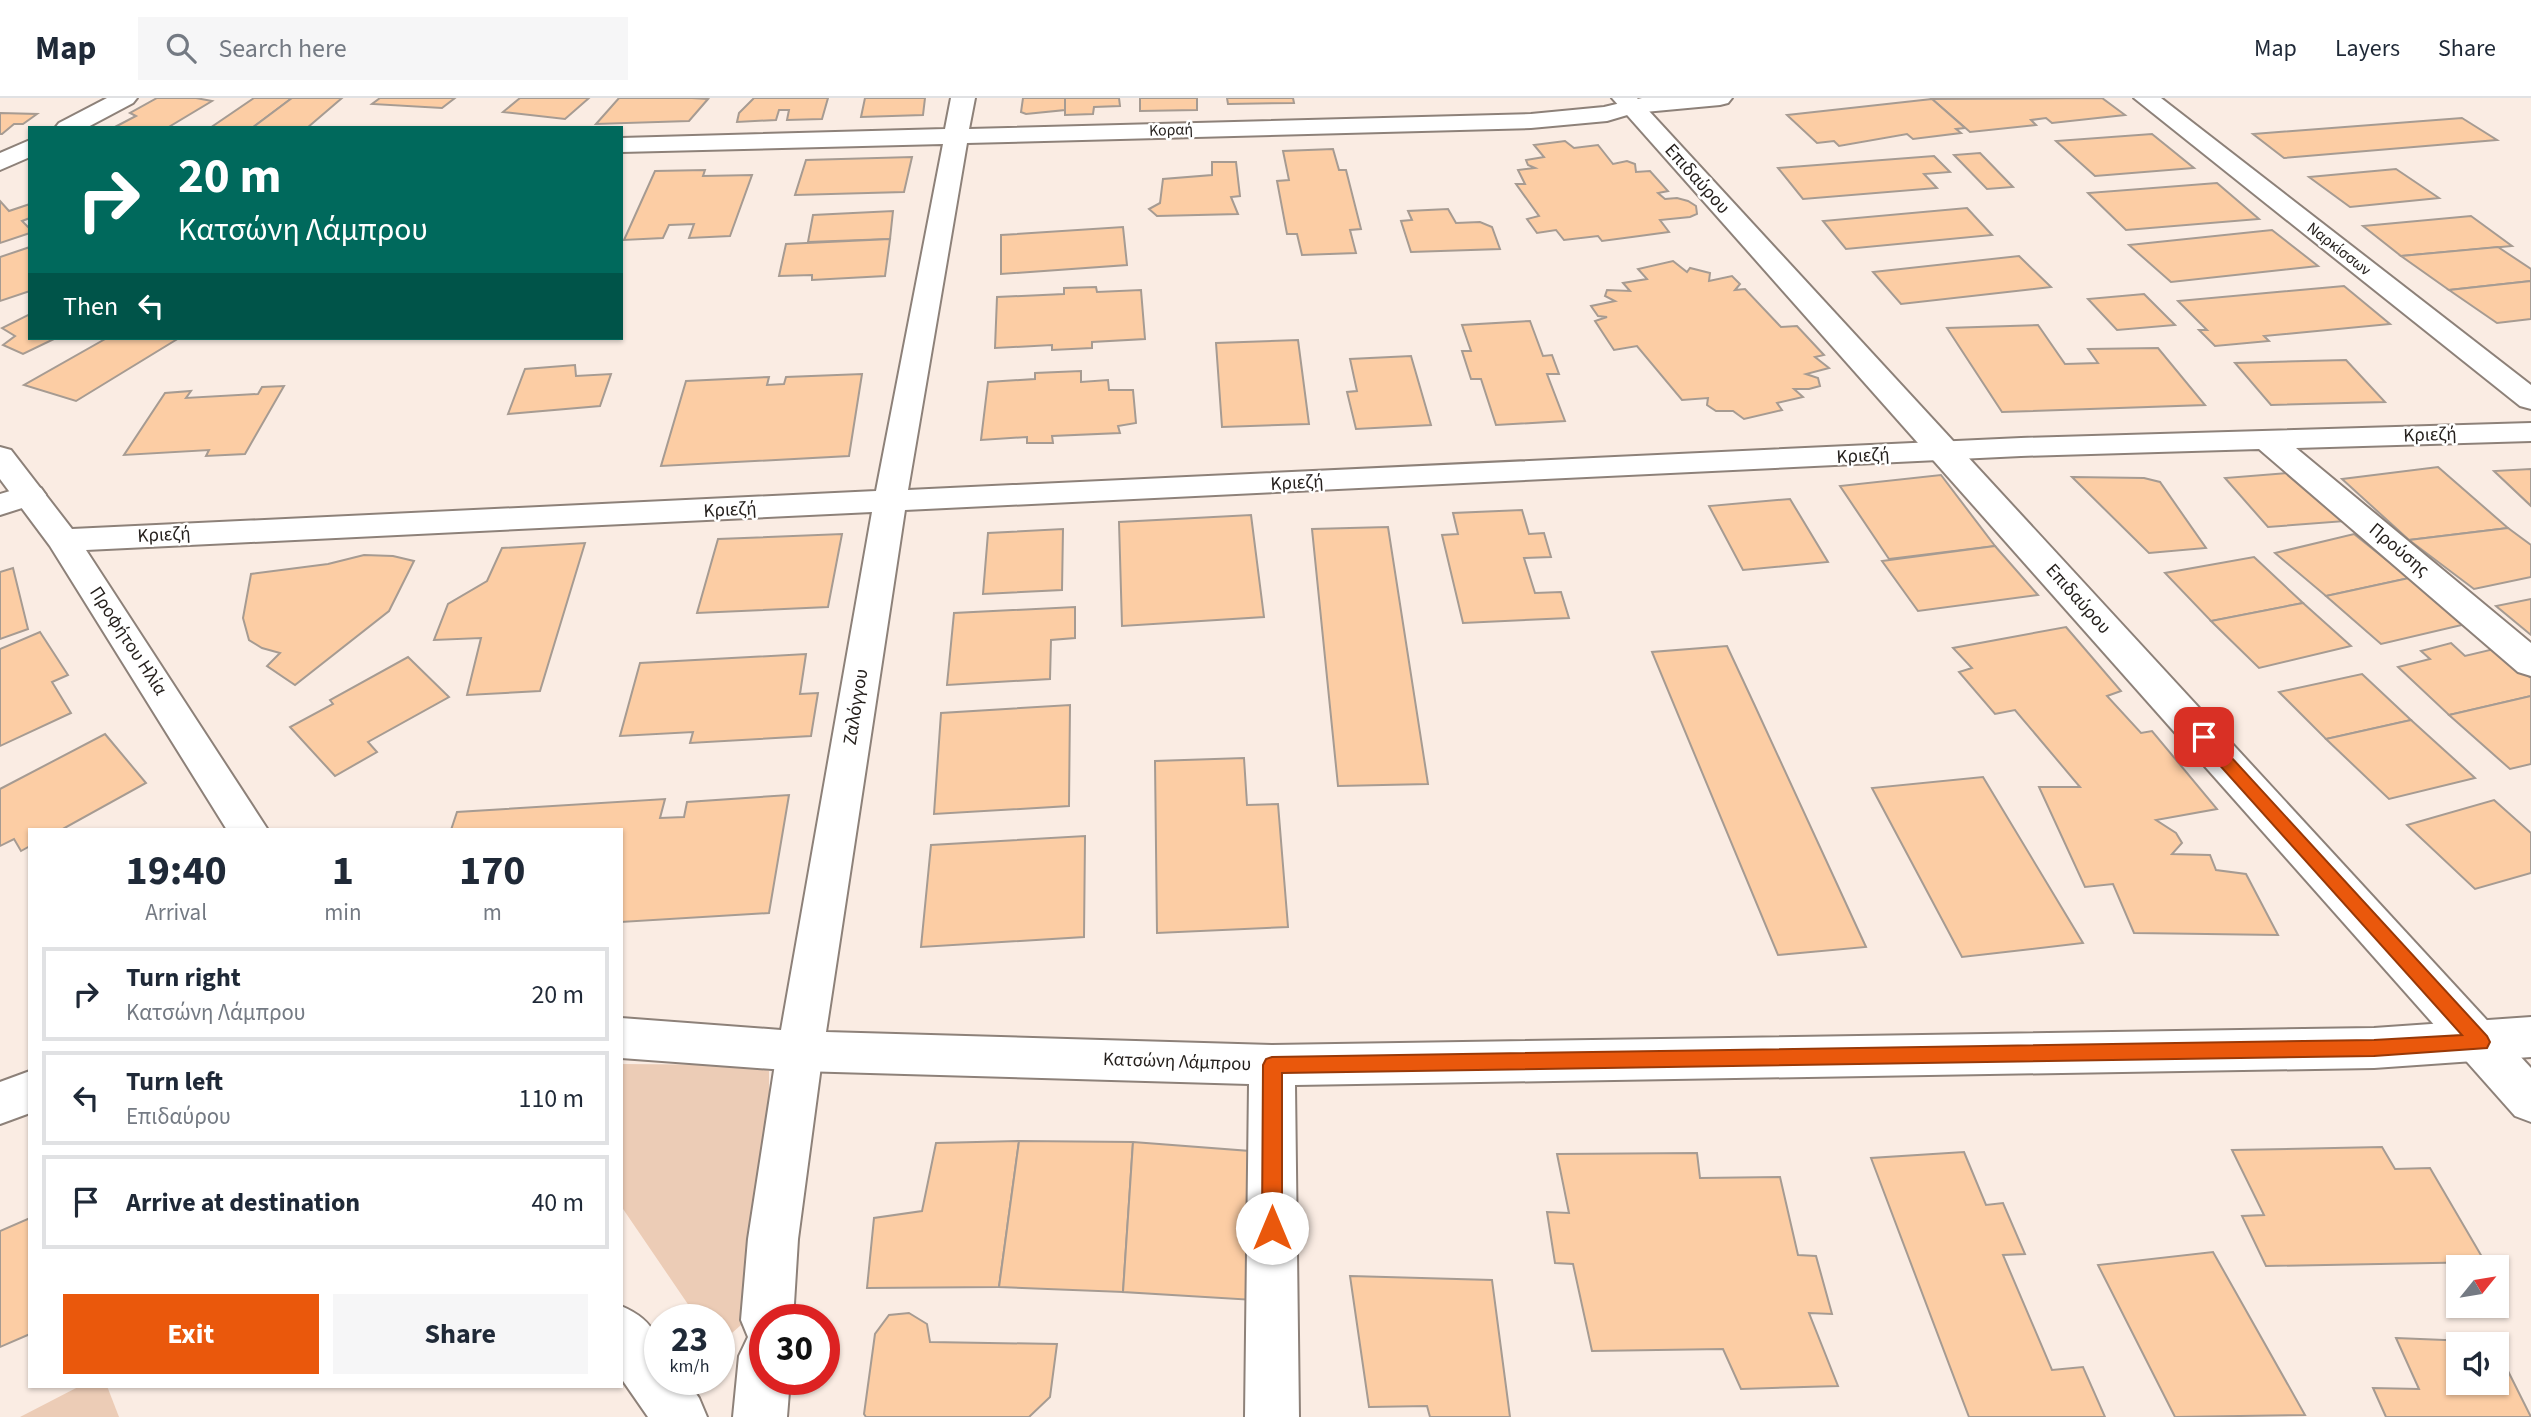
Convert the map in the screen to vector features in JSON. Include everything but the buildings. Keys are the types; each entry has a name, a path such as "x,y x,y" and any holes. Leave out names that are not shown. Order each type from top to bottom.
{"street":[{"path":"71,126 125,98"},
{"name":"Ζαλόγγου","path":"768,1304 773,1239 800,1051 890,502 963,98"},
{"name":"Κοραή","path":"623,145 1531,121 1607,114 1628,102 1720,98"},
{"name":"Ναρκίσσων","path":"2146,98 2531,400"},
{"name":"Επιδαύρου","path":"1628,102 2531,1101"},
{"path":"2,162 28,148"},
{"path":"2,162 28,160"},
{"name":"Κριεζή","path":"63,540 1946,453 2021,447 2531,432"},
{"name":"Προύσης","path":"2266,439 2531,663"},
{"name":"Προφήτου Ηλία","path":"0,457 15,500 63,540 247,828"},
{"name":"Κατσώνη Λάμπρου","path":"623,1038 800,1051 1272,1065 2374,1048 2531,1037"},
{"path":"1272,1065 1272,1417"},
{"path":"0,1103 28,1093"},
{"path":"623,1335 680,1417"},
{"path":"760,1417 762,1395"}],"shaded area":[{"path":"623,1064 748,1065 769,1071 769,1094 741,1325 735,1330 735,1304 688,1304 623,1209"},
{"path":"76,1388 108,1388 119,1417 20,1417"}],"route":[{"path":"1272,1228 1272,1065 2374,1048 2480,1042 2204,737"}]}
